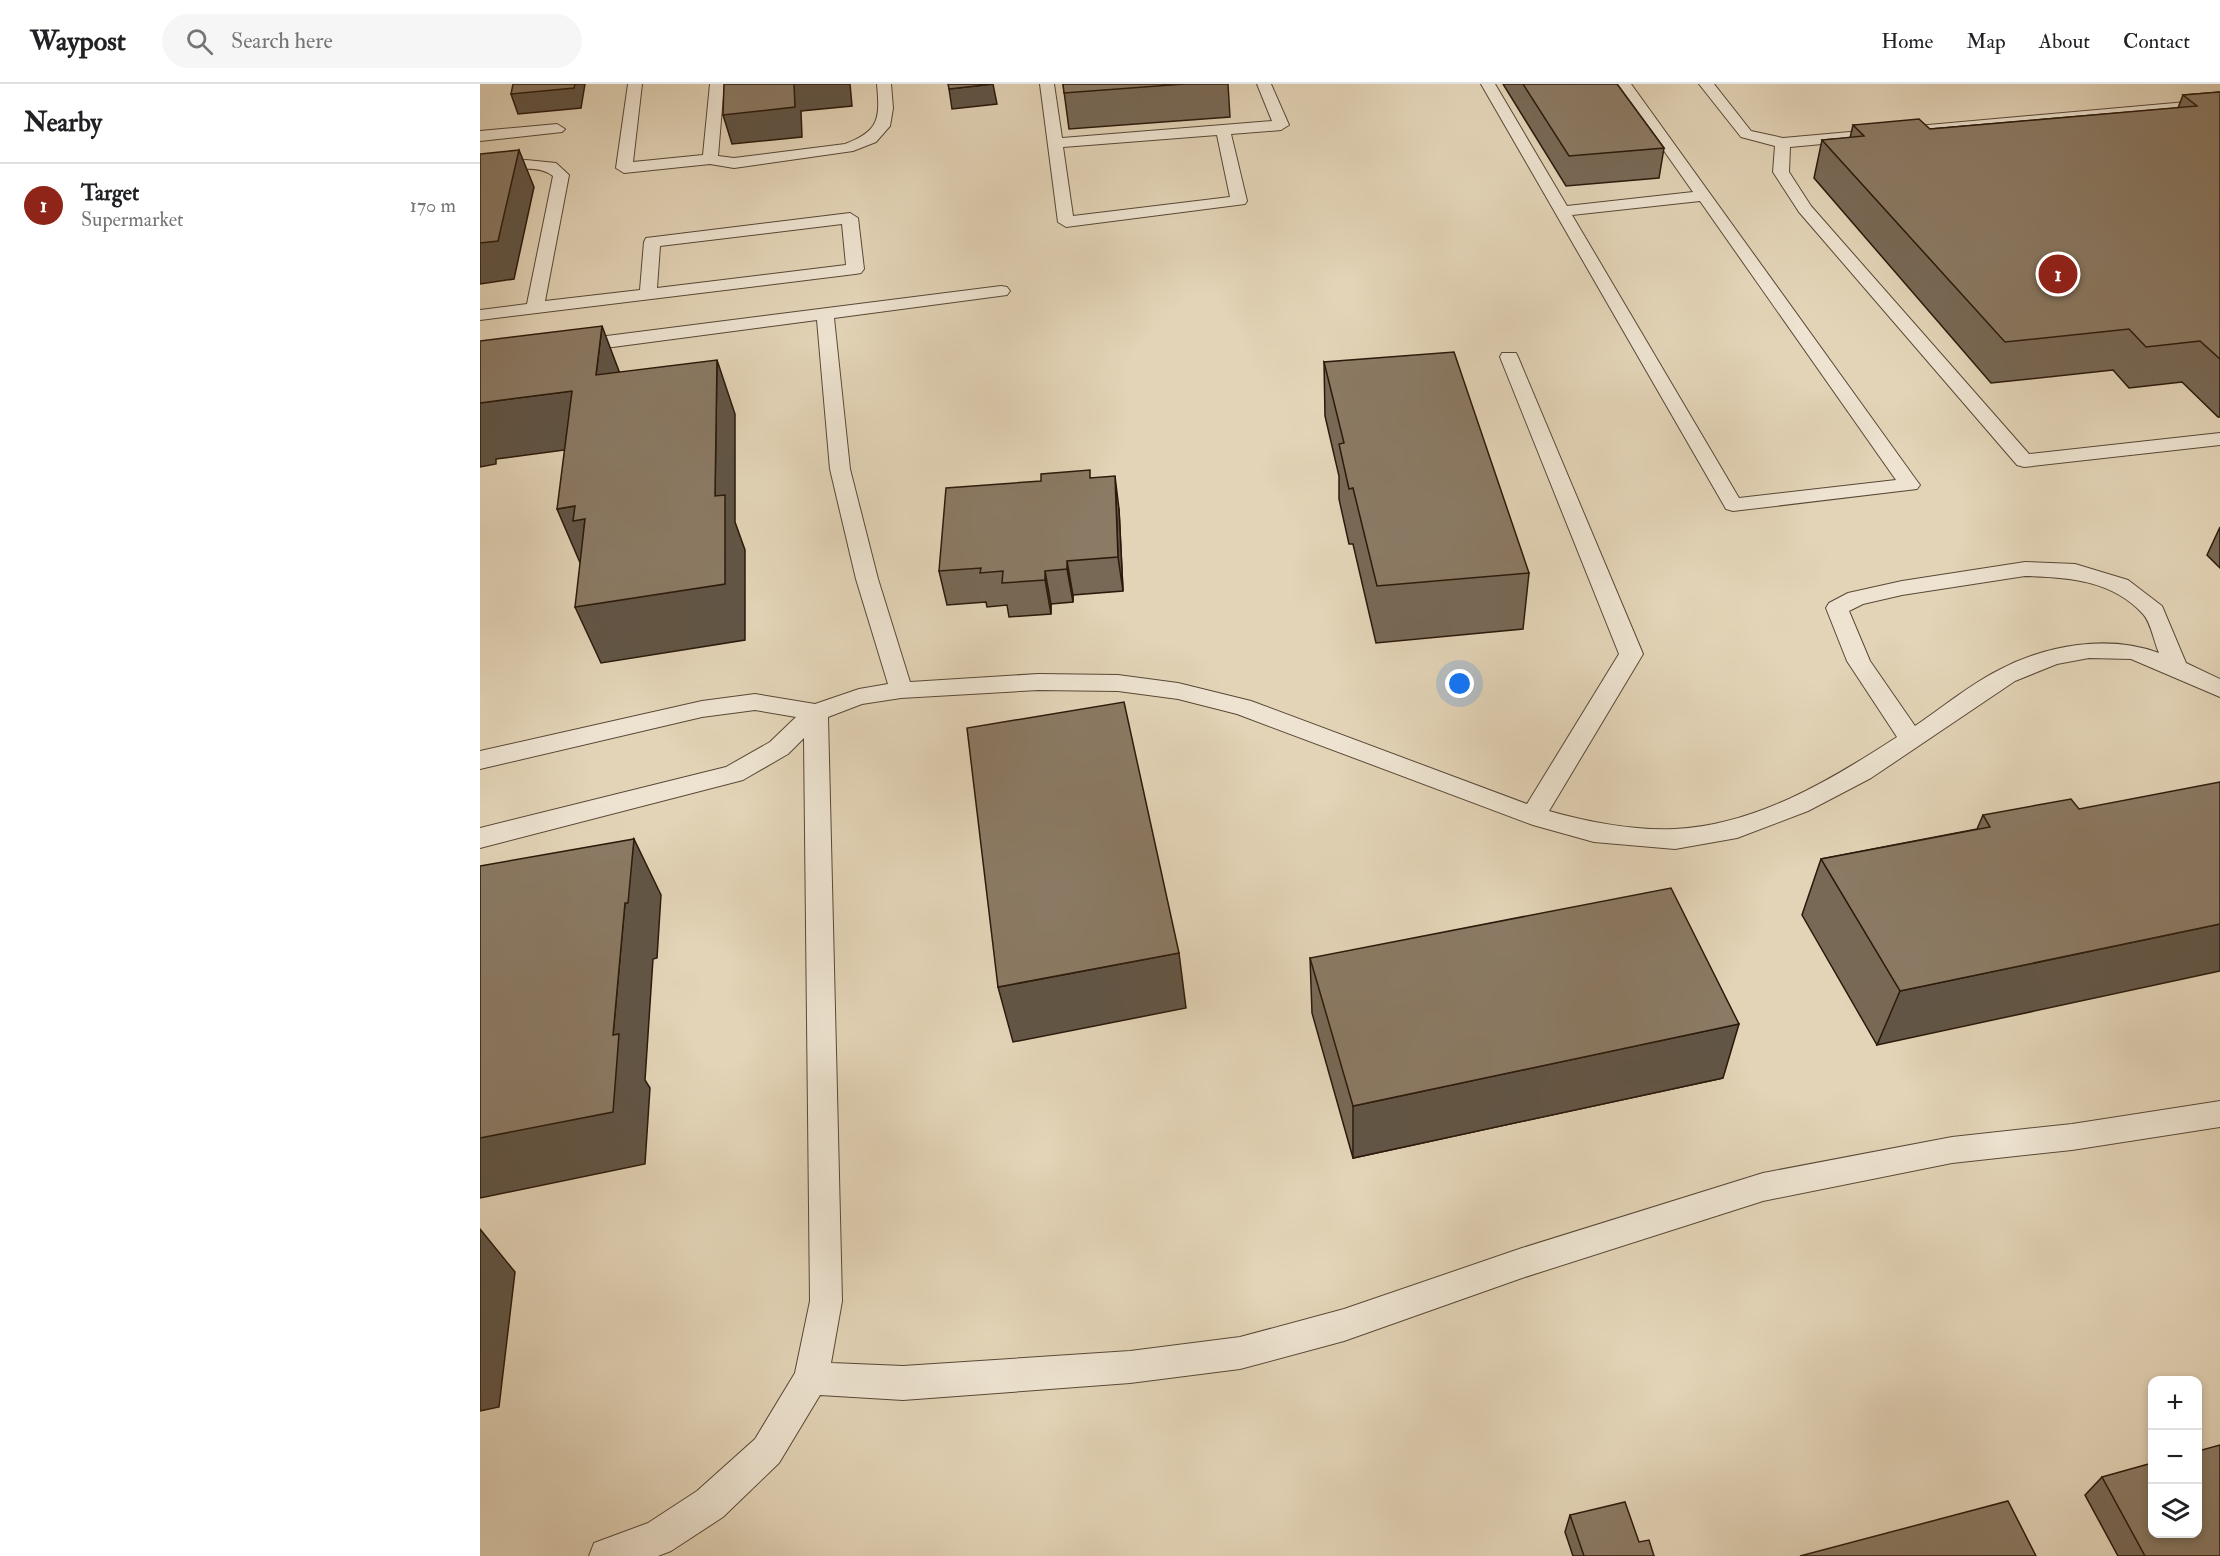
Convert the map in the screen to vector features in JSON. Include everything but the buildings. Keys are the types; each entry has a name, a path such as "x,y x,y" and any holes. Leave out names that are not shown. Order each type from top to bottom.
{"lane":[{"path":"634,84 624,168 710,159 734,163 848,148 869,141 883,129 886,109 884,84"},
{"path":"710,159 717,84"},
{"path":"1047,84 1057,143 1066,222 1239,201 1223,130"},
{"path":"1057,143 1281,125 1264,84"},
{"path":"1488,84 1733,505 1910,485 1624,84"},
{"path":"1706,84 1746,134 1783,142 2220,103"},
{"path":"480,136 556,129"},
{"path":"1783,142 1781,172 1805,208 2024,461 2220,439"},
{"path":"480,170 526,165 550,166 561,175 535,308"},
{"path":"1562,211 1704,196"},
{"path":"480,315 855,269 850,218 652,242 648,294"},
{"path":"563,348 1001,291"},
{"path":"825,314 840,468 867,579 902,690"},
{"path":"1509,357 1631,654 1533,816"},
{"path":"1911,739 1864,674 1842,628 1837,608 1856,598 1902,588 2025,569 2075,571 2120,585 2154,611 2176,668"},
{"path":"480,838 734,774 778,748 816,712 859,698 902,690 1049,682 1118,683 1178,691 1243,707 1533,816 1594,833 1674,839 1737,829 1799,805 1862,772 2007,675 2052,658 2089,650 2134,652 2220,688"},
{"path":"480,760 702,709 755,702 816,712"},
{"path":"608,1556 658,1538 710,1504 767,1451 811,1378 826,1301 816,712"},
{"path":"811,1378 903,1383 1130,1367 1240,1353 1344,1324 1522,1263 1763,1187 1952,1150 2072,1137 2220,1113"}],"place":[{"name":"Target","path":"2058,274"}]}
